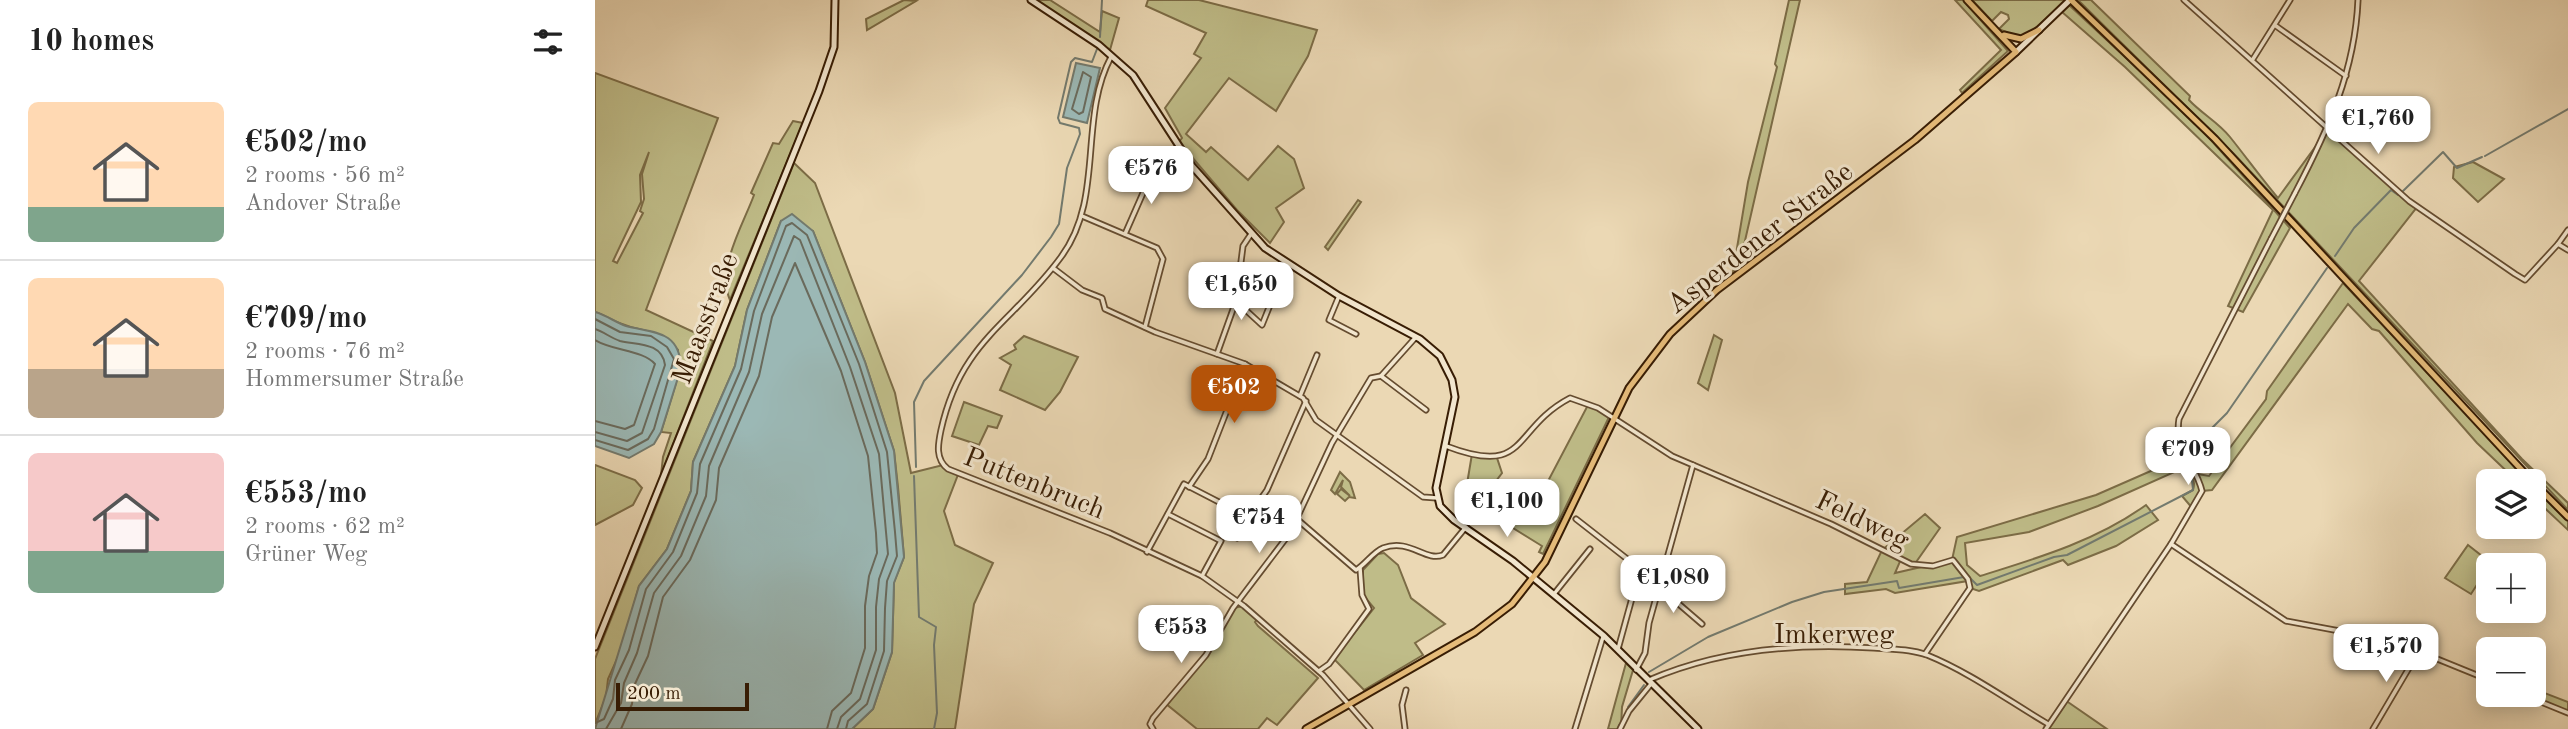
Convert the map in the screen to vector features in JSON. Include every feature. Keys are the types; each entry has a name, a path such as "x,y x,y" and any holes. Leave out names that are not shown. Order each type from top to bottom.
{"main road":[{"path":"1967,0 2016,51"},
{"path":"2071,0 2215,139 2521,469"},
{"path":"1998,32 2017,39 2039,30"},
{"name":"Asperdener Straße","path":"1306,729 1489,623 1512,604 1533,580 1556,541 1614,418 1647,361 1697,307 1890,160 2016,51"},
{"path":"2546,495 2568,517"}],"street":[{"name":"Maasstraße","path":"595,647 818,91 834,47 835,0"},
{"path":"1031,0 1112,56 1133,75 1181,151 1251,234 1276,256 1339,296 1416,337 1440,356 1452,380 1455,404 1438,478 1437,498 1446,513 1513,561 1604,636 1697,729"},
{"name":"Asperdener Straße","path":"2016,51 2071,0"},
{"path":"2184,0 2409,201 2525,280 2568,230"},
{"path":"2253,59 2290,0"},
{"path":"2047,727 2171,544 2202,491 2198,474 2179,444 2176,433 2179,419 2329,128 2356,38 2358,0"},
{"path":"2276,26 2346,76"},
{"name":"Puttenbruch","path":"1112,56 1105,68 1095,110 1082,216 1069,244 1053,267 981,343 961,370 944,416 938,445 940,459 948,469 1110,533 1202,576 1238,602 1319,672 1370,729"},
{"path":"1125,234 1154,168"},
{"path":"1082,216 1157,248 1163,257 1145,327"},
{"path":"1217,354 1236,301 1243,246 1251,234"},
{"path":"2558,244 2568,250"},
{"path":"1053,267 1074,285 1103,298 1105,309 1145,327 1245,364 1300,396 1316,420 1423,497 1437,498"},
{"path":"1198,291 1236,301 1262,325 1276,290"},
{"path":"1339,296 1329,320 1356,334"},
{"path":"1153,729 1150,724 1153,718 1206,655 1238,602 1297,519 1322,461 1371,379 1381,376 1416,337"},
{"path":"1300,396 1317,355"},
{"path":"1189,487 1198,470 1208,460 1245,364"},
{"path":"1381,376 1426,411"},
{"name":"Feldweg","path":"1446,446 1499,458 1513,452 1543,416 1570,398 1598,408 1657,448 1831,524 1911,564 1933,566 1953,560 1968,579 1970,588 1925,654"},
{"path":"1237,538 1255,503 1267,490 1305,401"},
{"path":"1636,670 1645,653 1649,623 1693,465"},
{"path":"1147,552 1184,484 1248,517"},
{"path":"1167,514 1221,541 1202,576"},
{"path":"1297,519 1353,568 1360,568 1379,550 1391,547 1409,545 1431,556 1443,555 1466,527"},
{"path":"1576,519 1640,569 1618,651"},
{"path":"2171,544 2286,621 2393,641 2476,675"},
{"path":"1554,595 1590,549"},
{"path":"1319,672 1329,664 1369,608 1362,595 1360,568"},
{"path":"1659,587 1702,625"},
{"path":"1575,729 1604,636"},
{"name":"Imkerweg","path":"1649,683 1682,667 1747,653 1816,647 1863,647 1925,654 2047,727"},
{"path":"2373,729 2420,651"},
{"path":"1621,729 1629,711 1649,683"},
{"path":"1405,729 1402,705 1406,690"},
{"path":"2546,704 2568,713"}],"shaded area":[{"path":"904,0 916,1 867,30 866,19"},
{"path":"1036,0 1050,0 1100,32 1102,11 1119,18 1110,50"},
{"path":"1148,0 1199,0 1317,30 1308,56 1276,111 1229,78 1186,134 1206,152 1211,147 1248,180 1278,146 1294,159 1304,188 1276,208 1284,222 1270,243 1237,210 1179,142 1182,138 1165,108 1201,58 1194,54 1206,33 1146,6"},
{"path":"1789,0 1800,0 1739,267 1733,272 1748,182 1777,67 1775,64"},
{"path":"1955,0 1963,0 2008,51 1962,93 1960,90 2001,50"},
{"path":"1972,0 2065,2 2031,32 2019,38 1999,29 2009,19 2008,15 2001,12 1992,21"},
{"path":"2078,0 2091,0 2190,96 2189,100 2230,137 2278,198 2329,128 2417,207 2359,281 2532,469 2530,469 2234,154"},
{"path":"2069,5 2192,119 2290,228 2243,312 2228,306 2273,210 2125,67 2062,12"},
{"path":"595,73 718,118 646,310 713,341 661,475 663,457 671,433 661,432 676,383 678,350 664,337 618,323 595,312","holes":["649,152 642,174 644,199 640,211 643,213 617,263 613,261 641,202 640,175"]},
{"path":"793,121 803,123 730,300 726,275 733,247 754,195 751,193 773,143 779,144"},
{"path":"2473,162 2504,179 2478,202 2453,178 2454,167"},
{"path":"794,163 815,183 895,393 911,473 943,465 959,472 944,511 955,545 993,563 974,604 955,729 852,729 873,709 892,652 894,582 904,557 894,451 865,362 813,231 781,221 747,310 735,366 693,462 691,491 667,549 639,586 622,648 608,679 606,697 595,724 595,659"},
{"path":"1358,200 1361,202 1328,250 1325,247"},
{"path":"2343,283 2519,469 2504,469 2477,443 2379,331 2372,329 2348,304 2212,490 2202,491 2193,509 2182,496 2193,490 2194,480 2183,468 2098,506 2029,532 1965,543 1967,565 1980,576 2087,539 2146,505 2158,520 2116,546 2068,565 2063,560 1979,591 1970,588 1968,581 1895,593 1886,589 1845,594 1845,584 1867,582 1882,550 1925,514 1940,528 1914,565 1901,559 1895,573 1952,560 1957,537 2096,495 2185,456 2198,474 2209,476 2266,399 2267,391"},
{"path":"1714,335 1722,340 1708,390 1698,383"},
{"path":"1024,336 1078,357 1060,392 1045,410 1000,390 1011,365 1000,358 1016,349 1014,345"},
{"path":"964,402 1002,416 997,428 988,426 979,445 952,436"},
{"path":"1588,405 1610,415 1543,554 1539,552 1542,546 1471,502 1475,488 1467,484 1472,454 1497,458 1502,473 1493,485 1536,504"},
{"path":"595,465 635,480 642,488 633,505 595,525"},
{"path":"1340,472 1350,482 1355,498 1349,497 1345,501 1337,494 1341,489 1350,496 1341,487 1343,480 1335,494 1331,490"},
{"path":"2546,482 2568,503 2568,510 2546,487"},
{"path":"2546,498 2568,521 2568,530 2546,509"},
{"path":"2468,545 2478,553 2476,553 2476,586 2471,594 2445,578"},
{"path":"1384,553 1398,565 1411,598 1445,624 1415,643 1423,655 1364,690 1334,659 1374,608 1363,595 1363,570 1378,554"},
{"path":"1244,606 1258,618 1255,622 1258,626 1318,678 1277,725 1267,718 1258,729 1197,729 1165,703 1206,655 1233,608"},
{"path":"1626,663 1633,670 1622,707 1621,729 1608,729"},
{"path":"2546,694 2568,702 2568,713 2546,704"},
{"path":"2065,700 2107,729 2046,729"}],"water":[{"path":"1076,63 1100,68 1087,123 1063,117"},
{"path":"792,214 813,231 865,362 894,451 904,557 894,583 892,652 873,709 852,729 595,729 639,586 667,549 691,491 693,462 735,366 747,310 781,221"},
{"path":"595,312 626,326 663,335 670,339 679,355 681,368 661,432 654,444 629,458 595,446"}],"waterway":[{"path":"1100,37 1102,0"},
{"path":"916,467 914,402 924,381 1022,275 1059,224 1067,168 1080,134 1079,128 1060,123 1058,118 1071,62 1075,58 1092,62 1097,49"},
{"path":"2485,156 2568,109"},
{"path":"2402,192 2443,152 2457,168 2482,157"},
{"path":"2335,256 2354,228 2391,190 2398,195"},
{"path":"2196,467 2198,465 2190,450 2227,413 2327,268"},
{"path":"1968,576 1977,585 2054,557 2067,555 2193,490 2191,471"},
{"path":"914,476 919,617 936,627 934,645 937,713 934,729"},
{"path":"1649,672 1708,637 1792,602 1824,592 1897,581 1899,588 1964,577"},
{"path":"1628,707 1644,685"},
{"path":"1618,729 1619,725"}]}
